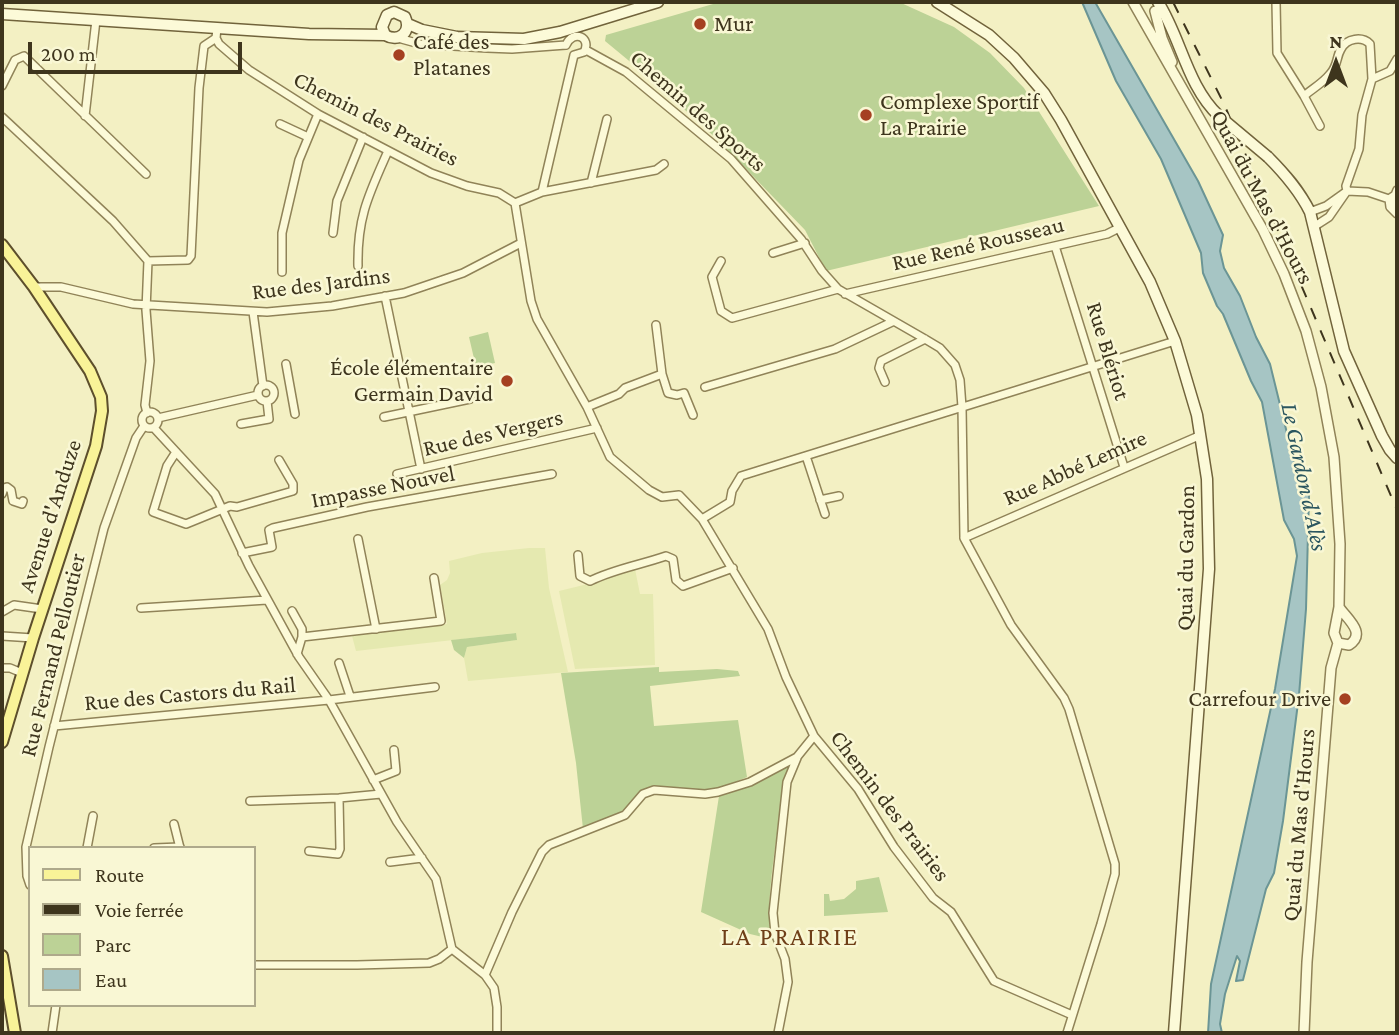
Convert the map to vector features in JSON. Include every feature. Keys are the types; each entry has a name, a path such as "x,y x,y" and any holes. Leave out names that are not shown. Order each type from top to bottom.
{"main road":[{"path":"394,13 395,2"},
{"path":"2,14 96,20 216,33 373,35 383,31 405,34 422,30 464,37 524,40 657,2"},
{"name":"Quai du Gardon","path":"937,2 989,35 1029,74 1061,120 1150,282 1175,341 1201,435 1207,479 1209,569 1174,1033"},
{"path":"1156,6 1169,20 1197,89 1219,116 1287,176 1303,197 1315,226 1344,351 1382,436 1397,458"},
{"path":"383,31 384,19 394,13"},
{"path":"394,13 405,17 405,34"},
{"name":"Avenue d'Anduze","path":"2,742 101,423 101,397 96,383 34,287 3,248"},
{"path":"2,956 15,1033"}],"street":[{"name":"Quai du Mas d'Hours","path":"1133,2 1173,76 1187,95"},
{"path":"1276,2 1277,53 1320,126"},
{"name":"Quai du Mas d'Hours","path":"1156,6 1162,38 1187,95 1269,242 1306,331 1335,457 1340,524 1339,607 1336,626"},
{"path":"85,116 96,20"},
{"path":"148,261 188,260 191,256 199,88 204,46 216,33"},
{"name":"Chemin des Prairies","path":"216,33 219,44 249,70 318,114 431,173 467,186 499,193 515,203 531,301 537,319 587,407 610,457 649,491 662,496 679,495 702,519 768,629 786,677 814,736 858,789 894,847 933,898 951,912 994,981 1072,1015"},
{"path":"405,34 420,44 512,49 566,45"},
{"path":"580,36 586,43 586,50 574,55 566,45 571,37 580,36"},
{"path":"1304,96 1330,76 1337,66 1343,45 1356,38 1370,44 1372,79 1359,132 1359,149 1347,181 1347,191 1329,217 1315,226"},
{"name":"Chemin des Sports","path":"586,50 626,72 731,159 805,243 822,271 841,292 940,348 955,365 960,380 962,407 964,538 1011,625 1064,698 1115,864 1115,874 1101,924 1067,1033"},
{"path":"542,192 574,55"},
{"path":"2,86 15,60 24,56 146,174"},
{"path":"1372,79 1390,71 1397,59"},
{"path":"282,272 282,233 299,159 318,114"},
{"path":"2,117 113,221 148,261 146,310 150,361 145,405 147,413 143,424 149,429 154,428 158,424 158,418 152,412 147,413"},
{"path":"591,183 607,119"},
{"path":"280,124 309,137"},
{"path":"332,233 337,201 363,136"},
{"path":"358,266 363,208 388,151"},
{"path":"515,203 542,192 656,170 664,164"},
{"path":"1388,199 1395,195 1397,190"},
{"path":"1310,212 1326,206 1347,191 1368,192 1397,204"},
{"path":"1388,199 1397,214"},
{"name":"Rue René Rousseau","path":"721,261 712,277 721,312 732,318 1107,234 1119,228"},
{"name":"Rue des Jardins","path":"34,287 61,288 148,305 253,312 327,306 404,293 463,273 521,243"},
{"path":"773,253 805,243"},
{"name":"Rue Blériot","path":"1055,246 1124,467"},
{"path":"385,296 421,469"},
{"path":"253,312 263,386"},
{"path":"705,387 835,349 892,321"},
{"path":"656,325 662,374 668,393 684,393 693,415"},
{"path":"885,382 879,368 881,361 925,339"},
{"path":"702,519 730,502 732,491 741,476 1175,341"},
{"path":"286,364 295,414"},
{"path":"587,407 662,374"},
{"path":"268,385 274,392 273,397 267,401 260,399 258,395 259,389 268,385"},
{"path":"274,392 290,389"},
{"path":"158,418 258,395"},
{"path":"384,417 470,399"},
{"path":"240,424 269,419 267,401"},
{"name":"Rue Fernand Pelloutier","path":"30,846 54,726 104,528 143,424"},
{"path":"154,428 205,481 222,508 242,553 298,654 330,700 397,822 436,879 452,949 485,975 496,997 497,1033"},
{"name":"Rue des Vergers","path":"397,474 597,428"},
{"name":"Rue Abbé Lemire","path":"964,538 1201,435"},
{"path":"176,452 167,466 153,512 186,524 222,508 237,507 293,491 286,468 279,460"},
{"path":"806,456 825,514"},
{"name":"Impasse Nouvel","path":"242,553 272,547 268,534 273,528 367,507 552,474"},
{"path":"2,495 7,486 11,490 13,501 22,504 23,501"},
{"path":"820,500 839,496"},
{"path":"358,539 376,629"},
{"path":"578,555 580,576 590,581 610,571 666,556 673,559 676,580 683,586 733,568"},
{"path":"302,636 441,621 434,578"},
{"path":"141,608 267,600"},
{"path":"2,612 14,605 42,609"},
{"path":"1339,607 1357,629 1356,640 1349,645 1338,643 1334,633 1336,626 1349,622"},
{"path":"292,611 302,629 298,654"},
{"path":"2,635 33,638"},
{"name":"Quai du Mas d'Hours","path":"1302,1033 1331,668 1338,643"},
{"path":"339,663 350,696"},
{"path":"2,668 22,673"},
{"name":"Rue des Castors du Rail","path":"54,726 330,700 435,687"},
{"path":"778,1033 788,982 785,959 775,933 773,913 777,858 788,782 797,757 814,736"},
{"path":"373,780 396,771 394,750"},
{"path":"485,975 512,912 542,852 549,845 625,815 643,794 653,790 705,794 718,792 750,782 797,757"},
{"path":"250,802 381,794"},
{"path":"309,851 338,854 340,798"},
{"path":"87,846 93,816"},
{"path":"174,824 180,846"},
{"name":"Rue Fernand Pelloutier","path":"28,856 28,879"},
{"path":"390,862 422,859"},
{"path":"256,965 429,962 439,960 452,949"},
{"path":"52,1033 55,1007"},
{"name":"Quai du Mas d'Hours","path":"1304,1012 1310,1033"}],"green space":[{"name":"Complexe Sportif La Prairie","path":"720,2 899,2 954,27 990,53 1024,88 1099,206 826,271 805,230 719,141 605,41 606,35"},
{"path":"488,332 495,363 476,367 469,337"},
{"path":"545,548 549,588 568,672 468,681 464,658 467,647 516,640 515,633 356,651 352,636 447,624 440,585 447,580 450,573 449,561 482,553"},
{"path":"635,569 640,594 653,594 655,665 575,669 559,591 596,582"},
{"path":"516,633 517,640 467,647 464,658 454,650 451,640"},
{"path":"659,667 659,672 717,669 738,671 740,676 650,686 654,726 738,720 747,777 717,790 695,792 648,788 618,815 583,829 576,763 561,673"},
{"path":"791,763 786,775 773,862 770,911 775,940 750,934 701,912 719,796"},
{"path":"879,877 888,912 824,916 824,894 829,894 830,901 844,899 856,889 856,881"}],"water":[{"path":"1082,2 1095,2 1198,181 1223,235 1220,251 1224,268 1240,296 1270,364 1299,482 1309,496 1306,609 1299,695 1283,821 1274,873 1266,889 1243,980 1236,981 1240,961 1237,956 1225,994 1220,1024 1222,1033 1208,1033 1211,984 1275,689 1297,556 1294,539 1284,520 1262,402 1203,273 1201,253 1161,159 1116,81"}],"railway":[{"path":"1173,2 1224,104 1397,510"}],"place":[{"name":"Mur","path":"700,24"},
{"name":"Café des Platanes","path":"399,55"},
{"name":"Complexe Sportif La Prairie","path":"866,115"},
{"name":"École élémentaire Germain David","path":"507,381"},
{"name":"Carrefour Drive","path":"1345,699"}],"district":[{"name":"LA PRAIRIE","path":"790,937"}],"water label":[{"name":"Le Gardon d'Alès","path":"1304,477"}]}
